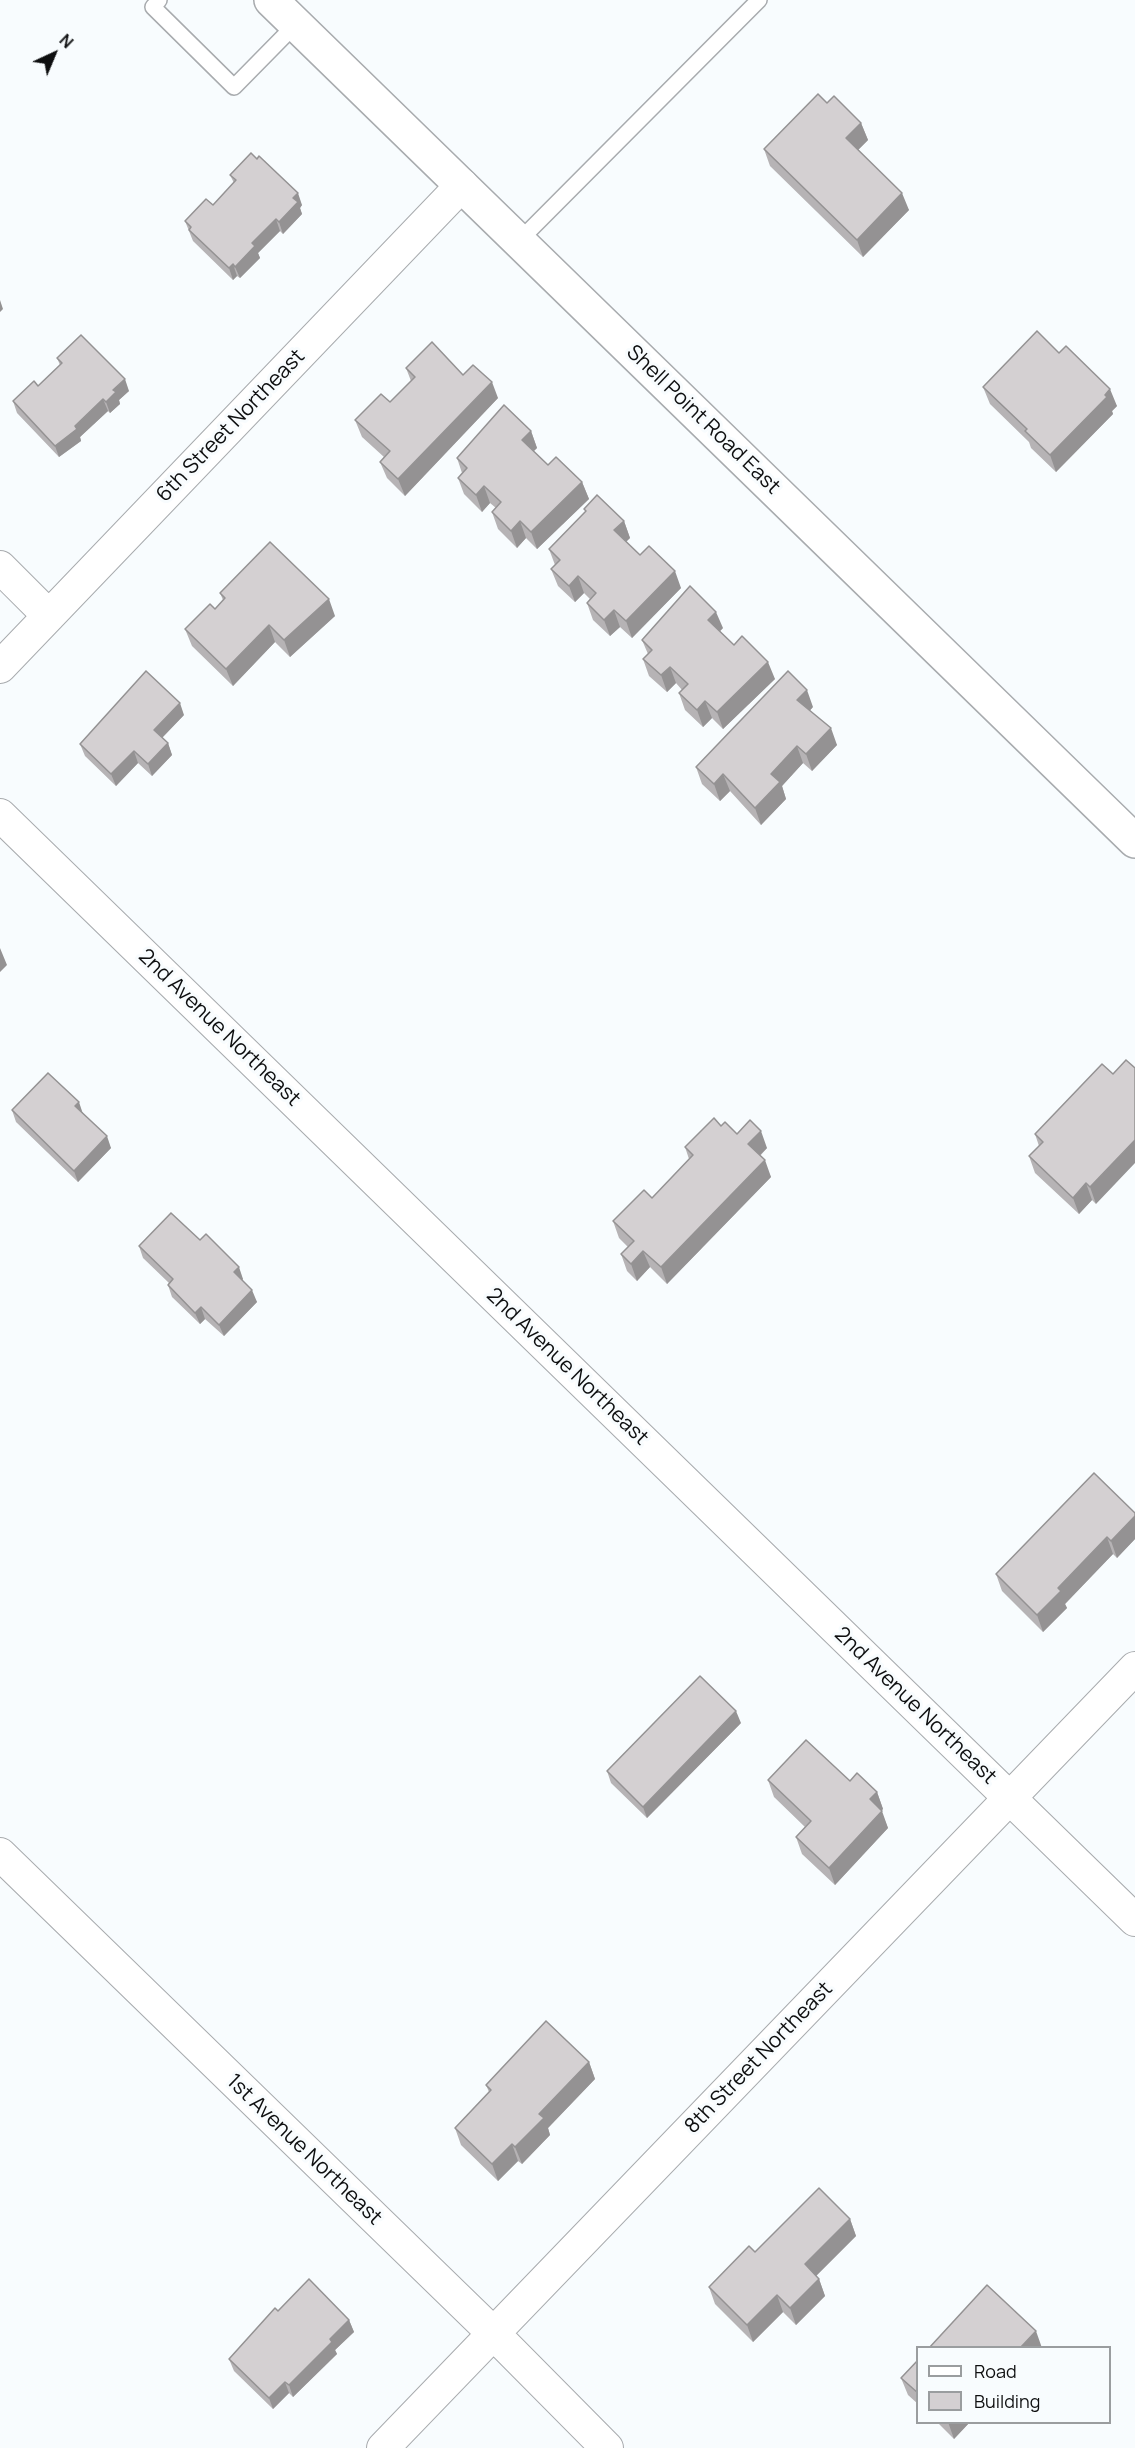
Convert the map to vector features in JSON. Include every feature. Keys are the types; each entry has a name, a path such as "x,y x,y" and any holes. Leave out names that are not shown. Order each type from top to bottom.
{"street":[{"name":"Shell Point Road East","path":"271,0 1135,841"},
{"name":"6th Street Northeast","path":"0,667 462,185"},
{"path":"0,567 49,616"},
{"name":"2nd Avenue Northeast","path":"0,814 1135,1920"},
{"name":"8th Street Northeast","path":"383,2448 1135,1668"},
{"name":"1st Avenue Northeast","path":"0,1854 494,2334 607,2448"}],"lane":[{"path":"159,0 153,7 234,87 296,24"},
{"path":"519,241 759,0"}],"building":[{"path":"818,94 827,103 834,96 861,123 846,138 902,193 857,240 764,149"},
{"path":"251,153 257,159 259,156 298,193 293,198 298,202 279,222 276,219 252,243 255,246 235,267 233,264 229,268 189,230 191,227 185,221 206,199 213,205 236,180 230,175"},
{"path":"1037,331 1059,353 1066,346 1110,389 1105,395 1107,397 1050,455 1025,431 1027,429 983,387"},
{"path":"81,335 125,379 113,390 116,392 106,402 103,399 75,426 77,429 55,446 13,401 34,381 38,386 62,363 57,358"},
{"path":"432,342 463,375 473,365 492,382 398,479 380,462 390,451 355,420 381,394 390,402 415,377 406,368"},
{"path":"504,405 531,431 522,440 548,465 556,457 582,482 531,532 520,521 511,531 492,512 501,502 484,486 476,495 458,478 467,468 457,458"},
{"path":"597,495 624,521 614,530 640,555 649,546 675,571 626,621 614,610 604,620 587,603 596,593 578,576 569,586 551,569 560,560 549,549 586,511 584,509"},
{"path":"270,542 329,599 284,640 269,625 226,669 185,629 210,604 215,609 225,598 220,593"},
{"path":"690,586 716,612 708,620 734,645 742,636 768,662 717,712 705,701 697,710 679,693 688,684 670,667 661,675 643,659 652,650 642,640"},
{"path":"146,671 180,703 154,730 168,743 148,764 134,751 111,774 80,744"},
{"path":"788,671 807,690 797,700 831,728 806,754 797,746 771,774 780,782 755,808 723,774 714,784 696,767"},
{"path":"1126,1060 1135,1068 1135,1140 1090,1187 1086,1183 1073,1198 1029,1156 1043,1142 1035,1134 1102,1064 1113,1074"},
{"path":"48,1073 79,1102 75,1106 107,1136 74,1171 12,1110"},
{"path":"714,1118 721,1126 725,1122 737,1134 750,1120 761,1131 748,1144 765,1160 661,1267 643,1251 631,1264 621,1254 634,1241 613,1221 644,1190 652,1198 693,1155 685,1147"},
{"path":"171,1213 200,1240 206,1234 239,1267 234,1272 252,1290 219,1325 201,1307 195,1313 168,1285 173,1279 139,1246"},
{"path":"1094,1473 1135,1513 1135,1516 1111,1541 1107,1537 1058,1588 1061,1591 1037,1615 996,1574"},
{"path":"700,1676 736,1711 643,1807 607,1771"},
{"path":"806,1740 850,1781 857,1773 877,1792 870,1799 882,1811 829,1868 796,1837 811,1821 768,1780"},
{"path":"546,2021 589,2062 539,2114 544,2118 515,2147 512,2144 492,2164 455,2128 491,2090 486,2085"},
{"path":"819,2188 850,2219 805,2264 819,2279 790,2308 777,2295 747,2325 709,2287 749,2246 755,2252"},
{"path":"309,2279 349,2320 330,2339 332,2342 289,2385 285,2382 269,2398 229,2359 275,2308 278,2311"},
{"path":"987,2285 1036,2331 1022,2346 931,2346"},
{"path":"916,2362 916,2391 901,2378"}]}
